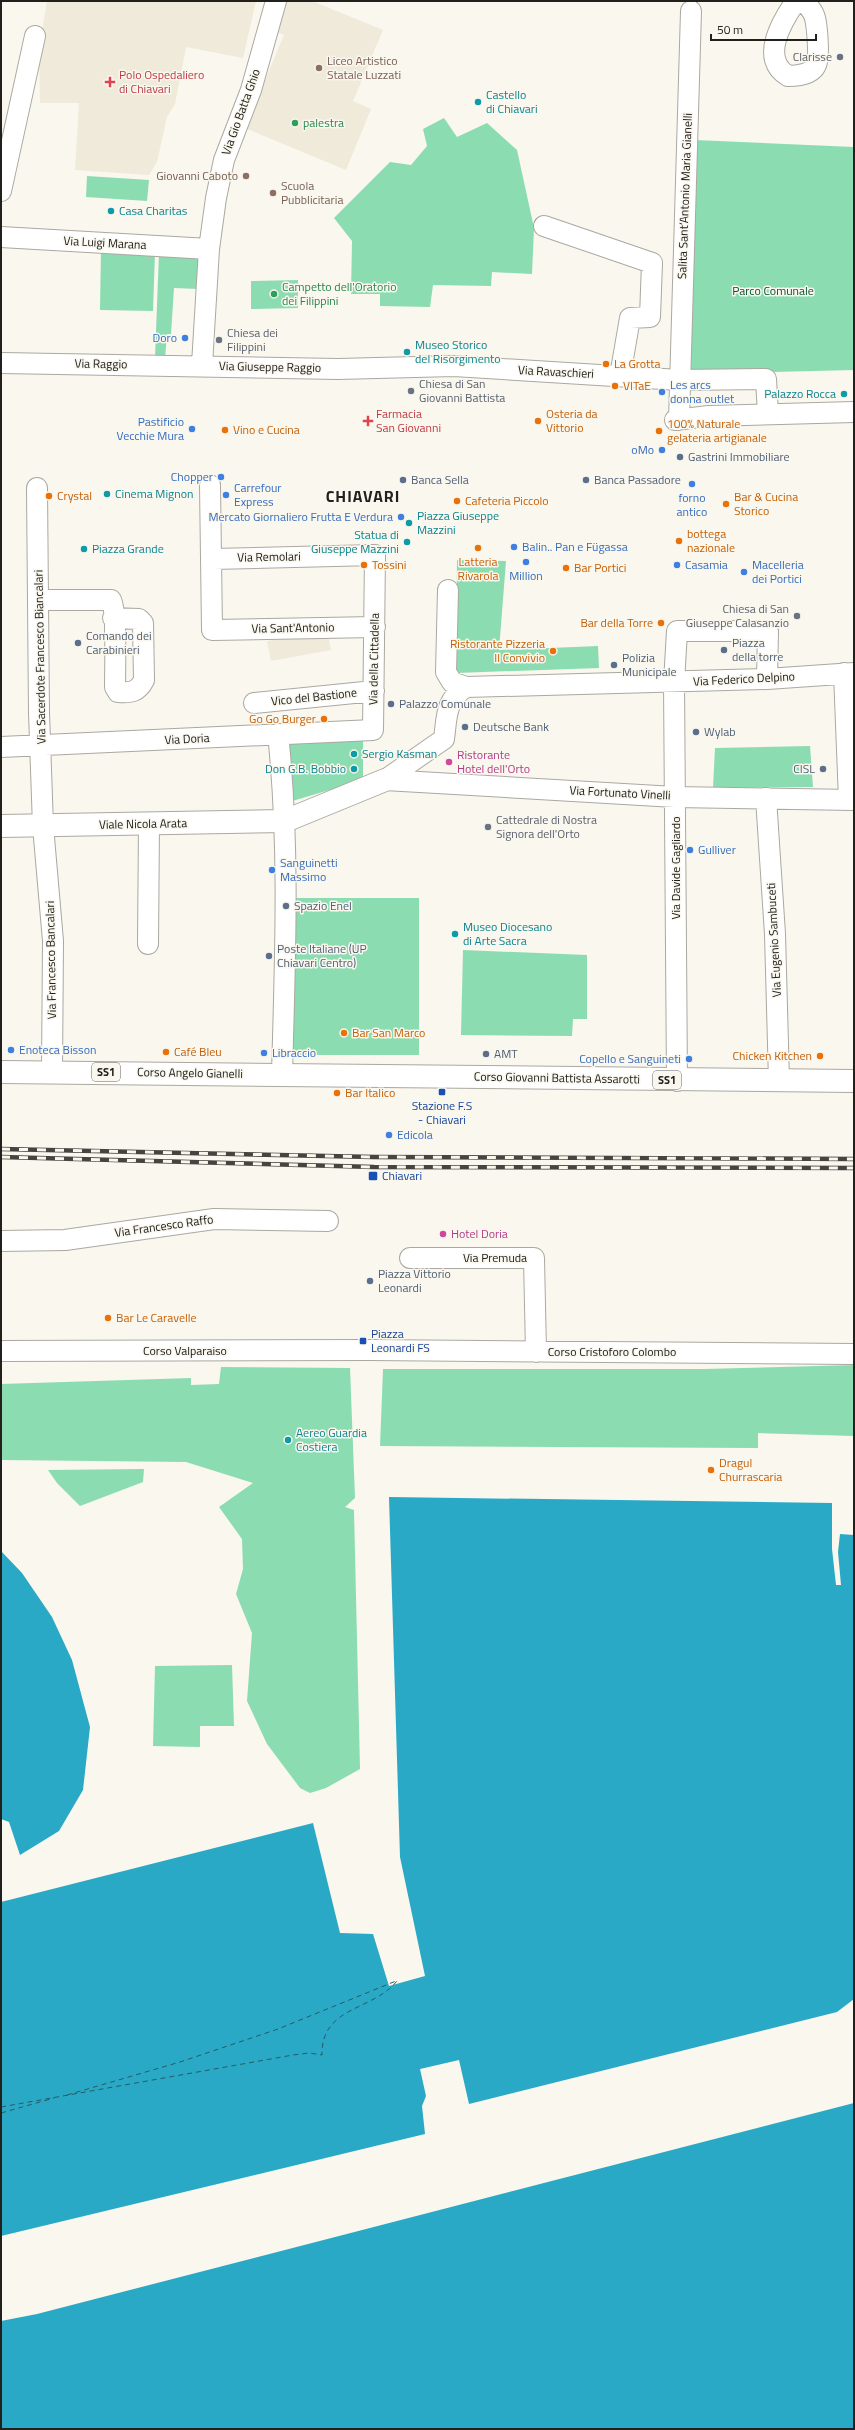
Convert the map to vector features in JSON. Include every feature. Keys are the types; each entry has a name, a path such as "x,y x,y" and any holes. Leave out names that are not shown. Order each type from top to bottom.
{"main road":[{"path":"285,821 385,780"},
{"name":"Viale Nicola Arata","path":"1,826 285,821"},
{"name":"Corso Angelo Gianelli","path":"1,1072 52,1071 282,1074"},
{"name":"Corso Giovanni Battista Assarotti","path":"282,1074 677,1081 854,1082"}],"street":[{"name":"Via Gio Batta Ghio","path":"202,365 209,249 216,198 224,160 251,90 276,1"},
{"path":"796,1 776,36 774,46 775,60 780,71 788,76 809,72 816,66 818,59 815,18 810,8 802,1"},
{"name":"Salita Sant’Antonio Maria Gianelli","path":"691,11 677,420 768,414"},
{"path":"1,191 35,36"},
{"path":"544,226 652,263 650,317 630,318 620,376"},
{"name":"Via Luigi Marana","path":"1,237 209,249"},
{"name":"Via Raggio","path":"1,363 202,365"},
{"name":"Via Giuseppe Raggio","path":"202,365 338,368"},
{"name":"Via Ravaschieri","path":"338,368 454,366 679,380 766,379 768,414"},
{"path":"768,414 854,412"},
{"path":"210,484 212,559"},
{"name":"Via Sacerdote Francesco Biancalari","path":"37,488 43,826"},
{"name":"Via Remolari","path":"212,559 375,555"},
{"name":"Via della Cittadella","path":"373,730 375,555"},
{"name":"Via Sant'Antonio","path":"212,559 212,630 375,627"},
{"path":"448,590 446,672 452,682 466,687"},
{"path":"39,600 108,599 113,604 113,618"},
{"name":"Via Davide Gagliardo","path":"677,1081 674,682 677,631 768,631 767,679"},
{"path":"849,673 851,800"},
{"name":"Via Federico Delpino","path":"466,687 767,679 849,673"},
{"path":"385,780 444,739 449,706 455,694 466,687"},
{"name":"Vico del Bastione","path":"254,703 374,691"},
{"name":"Via Doria","path":"1,747 373,730"},
{"path":"278,734 285,821 282,1074"},
{"name":"Via Fortunato Vinelli","path":"385,780 676,797 851,800"},
{"name":"Via Eugenio Sambuceti","path":"766,798 775,934 779,1081"},
{"path":"148,944 149,824"},
{"name":"Via Francesco Bancalari","path":"43,826 53,941 52,1071"},
{"name":"Via Francesco Raffo","path":"1,1241 65,1240 214,1219 328,1221"},
{"name":"Via Premuda","path":"410,1258 534,1258 536,1352"},
{"name":"Corso Cristoforo Colombo","path":"370,1350 854,1354"},
{"name":"Corso Valparaiso","path":"1,1351 370,1350"}],"shaded area":[{"name":"Polo Ospedaliero di Chiavari","path":"47,1 256,1 243,58 186,47 175,104 167,117 157,162 149,175 75,170 79,103 40,103 39,49"},
{"name":"Liceo Artistico Statale Luzzati","path":"286,1 312,1 383,30 353,101 371,109 346,170 245,128 284,35 274,31"},
{"path":"327,631 331,650 271,661 267,641"}],"green space":[{"path":"444,118 457,137 487,123 517,150 534,228 532,274 492,272 491,286 433,285 430,307 380,306 380,294 351,294 352,241 334,218 390,162 411,165 427,146 423,129"},
{"name":"Parco Comunale","path":"695,140 854,147 854,370 691,374"},
{"path":"87,176 149,180 147,201 86,197"},
{"path":"101,249 155,252 153,311 100,310"},
{"path":"159,253 200,255 198,289 174,288 171,334 167,334 165,359 155,358"},
{"name":"Campetto dell'Oratorio dei Filippini","path":"298,280 298,308 251,309 251,281"},
{"path":"457,560 506,561 499,650 598,646 599,668 456,673"},
{"path":"285,740 363,740 363,780 289,802"},
{"path":"810,746 813,787 713,788 715,748"},
{"path":"295,898 419,898 419,1055 293,1055"},
{"path":"463,950 587,955 587,1019 573,1019 572,1036 461,1035"},
{"path":"854,1365 854,1436 758,1433 758,1448 380,1446 383,1369 704,1369"},
{"path":"221,1367 350,1368 355,1498 345,1507 354,1510 360,1769 326,1788 310,1793 300,1788 267,1744 247,1701 252,1633 236,1594 243,1569 242,1539 219,1507 253,1483 186,1462 1,1460 1,1384 191,1378 191,1385 219,1384"},
{"path":"144,1469 143,1482 80,1506 57,1483 48,1470"},
{"path":"232,1665 234,1726 200,1726 200,1747 153,1746 155,1666"}],"water":[{"path":"389,1497 832,1503 832,1549 836,1585 841,1585 838,1552 840,1534 854,1535 854,1999 837,2012 469,2104 459,2060 420,2069 426,2096 422,2106 425,2134 1,2236 1,1902 313,1823 340,1933 373,1934 389,1986 425,1976 400,1857"},
{"path":"1,1551 22,1573 52,1617 72,1660 90,1727 83,1790 59,1831 20,1855 9,1822 1,1819"},
{"path":"854,2103 854,2429 1,2429 1,2321 37,2314"}],"ferry route":[{"path":"67,2095 180,2062 278,2029 396,1981"},
{"path":"1,2107 293,2055 309,2053 322,2055 324,2039 330,2027 339,2018 387,1991 397,1981"},
{"path":"1,2113 54,2098"}],"railway":[{"path":"1,1149 374,1157 854,1159"},
{"path":"1,1157 374,1167 854,1168"}],"place":[{"name":"Clarisse","path":"840,57"},
{"name":"Liceo Artistico Statale Luzzati","path":"319,68"},
{"name":"Polo Ospedaliero di Chiavari","path":"110,82"},
{"name":"Castello di Chiavari","path":"478,102"},
{"name":"palestra","path":"295,123"},
{"name":"Giovanni Caboto","path":"246,176"},
{"name":"Scuola Pubblicitaria","path":"273,193"},
{"name":"Casa Charitas","path":"111,211"},
{"name":"Campetto dell'Oratorio dei Filippini","path":"274,294"},
{"name":"Doro","path":"185,338"},
{"name":"Chiesa dei Filippini","path":"219,340"},
{"name":"Museo Storico del Risorgimento","path":"407,352"},
{"name":"La Grotta","path":"606,364"},
{"name":"VITaE","path":"615,386"},
{"name":"Chiesa di San Giovanni Battista","path":"411,391"},
{"name":"Les arcs donna outlet","path":"662,392"},
{"name":"Palazzo Rocca","path":"844,394"},
{"name":"Farmacia San Giovanni","path":"368,421"},
{"name":"Osteria da Vittorio","path":"538,421"},
{"name":"Pastificio Vecchie Mura","path":"192,429"},
{"name":"Vino e Cucina","path":"225,430"},
{"name":"100% Naturale gelateria artigianale","path":"659,431"},
{"name":"oMo","path":"662,450"},
{"name":"Gastrini Immobiliare","path":"680,457"},
{"name":"Chopper","path":"221,477"},
{"name":"Banca Sella","path":"403,480"},
{"name":"Banca Passadore","path":"586,480"},
{"name":"forno antico","path":"692,484"},
{"name":"Cinema Mignon","path":"107,494"},
{"name":"Carrefour Express","path":"226,495"},
{"name":"Crystal","path":"49,496"},
{"name":"Cafeteria Piccolo","path":"457,501"},
{"name":"Bar & Cucina Storico","path":"726,504"},
{"name":"Mercato Giornaliero Frutta E Verdura","path":"401,517"},
{"name":"Piazza Giuseppe Mazzini","path":"409,523"},
{"name":"bottega nazionale","path":"679,541"},
{"name":"Statua di Giuseppe Mazzini","path":"407,542"},
{"name":"Balin.. Pan e Fügassa","path":"514,547"},
{"name":"Latteria Rivarola","path":"478,548"},
{"name":"Piazza Grande","path":"84,549"},
{"name":"Million","path":"526,562"},
{"name":"Tossini","path":"364,565"},
{"name":"Casamia","path":"677,565"},
{"name":"Bar Portici","path":"566,568"},
{"name":"Macelleria dei Portici","path":"744,572"},
{"name":"Chiesa di San Giuseppe Calasanzio","path":"797,616"},
{"name":"Bar della Torre","path":"661,623"},
{"name":"Comando dei Carabinieri","path":"78,643"},
{"name":"Piazza della torre","path":"724,650"},
{"name":"Ristorante Pizzeria Il Convivio","path":"553,651"},
{"name":"Polizia Municipale","path":"614,665"},
{"name":"Palazzo Comunale","path":"391,704"},
{"name":"Go Go Burger","path":"324,719"},
{"name":"Deutsche Bank","path":"465,727"},
{"name":"Wylab","path":"696,732"},
{"name":"Sergio Kasman","path":"354,754"},
{"name":"Ristorante Hotel dell'Orto","path":"449,762"},
{"name":"Don G.B. Bobbio","path":"354,769"},
{"name":"CISL","path":"823,769"},
{"name":"Cattedrale di Nostra Signora dell'Orto","path":"488,827"},
{"name":"Gulliver","path":"690,850"},
{"name":"Sanguinetti Massimo","path":"272,870"},
{"name":"Spazio Enel","path":"286,906"},
{"name":"Museo Diocesano di Arte Sacra","path":"455,934"},
{"name":"Poste Italiane (UP Chiavari Centro)","path":"269,956"},
{"name":"Bar San Marco","path":"344,1033"},
{"name":"Enoteca Bisson","path":"11,1050"},
{"name":"Café Bleu","path":"166,1052"},
{"name":"Libraccio","path":"264,1053"},
{"name":"AMT","path":"486,1054"},
{"name":"Chicken Kitchen","path":"820,1056"},
{"name":"Copello e Sanguineti","path":"689,1059"},
{"name":"Stazione F.S - Chiavari","path":"442,1092"},
{"name":"Bar Italico","path":"337,1093"},
{"name":"Edicola","path":"389,1135"},
{"name":"Chiavari","path":"373,1176"},
{"name":"Hotel Doria","path":"443,1234"},
{"name":"Piazza Vittorio Leonardi","path":"370,1281"},
{"name":"Bar Le Caravelle","path":"108,1318"},
{"name":"Piazza Leonardi FS","path":"363,1341"},
{"name":"Aereo Guardia Costiera","path":"288,1440"},
{"name":"Dragul Churrascaria","path":"711,1470"}],"district":[{"name":"CHIAVARI","path":"363,496"}]}
